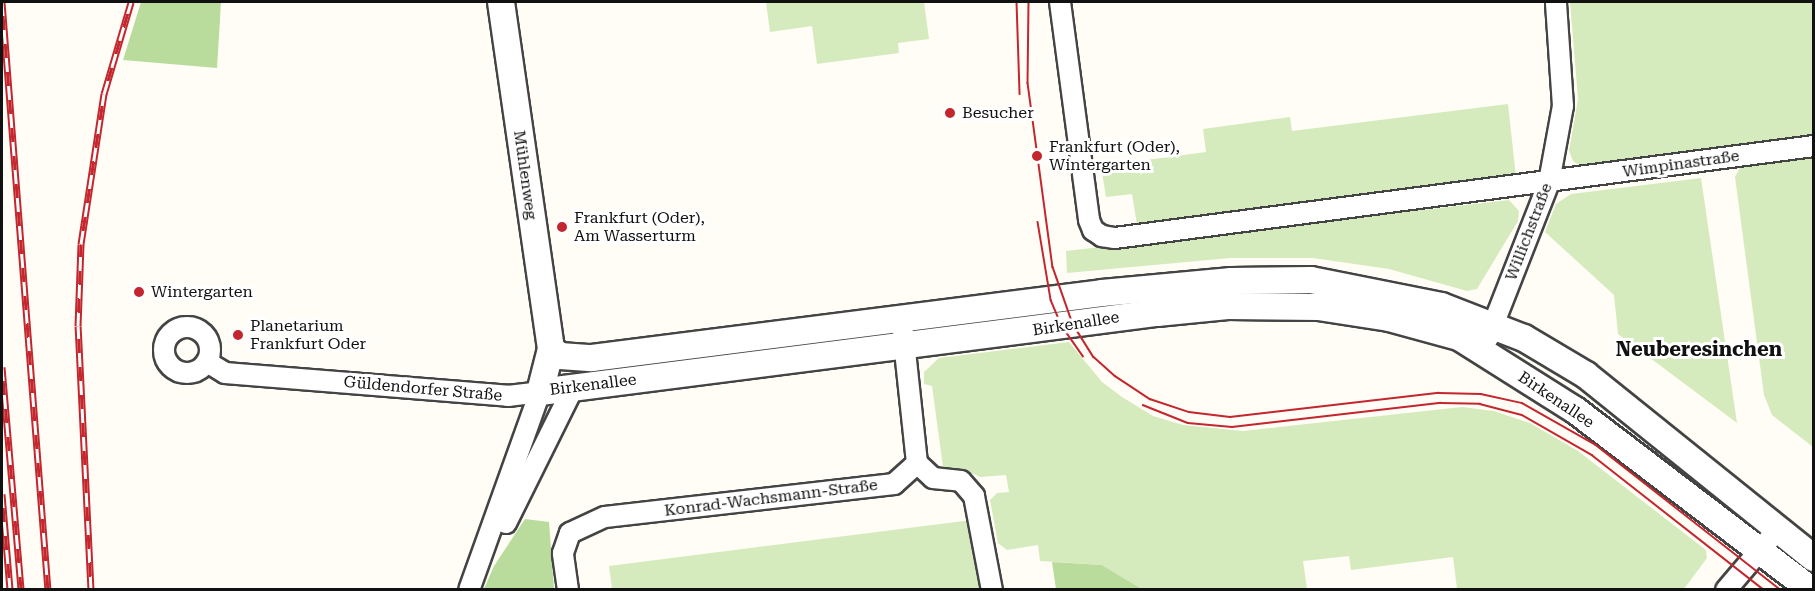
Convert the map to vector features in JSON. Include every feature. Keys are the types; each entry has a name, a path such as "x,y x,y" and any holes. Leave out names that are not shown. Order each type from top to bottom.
{"street":[{"name":"Mühlenweg","path":"505,2 551,349"},
{"path":"1060,2 1089,220 1093,230 1115,238 1550,182"},
{"name":"Willichstraße","path":"1483,352 1550,182 1563,105 1556,2"},
{"name":"Wimpinastraße","path":"1550,182 1814,146"},
{"name":"Birkenallee","path":"1811,590 1575,410 1459,337 1389,318 1318,307 1251,306 1157,313 540,392 551,349 560,356 592,358 1219,282 1311,280 1398,295 1494,324 1586,375 1814,558"},
{"path":"900,319 917,463 933,478 961,481 974,496 993,590"},
{"name":"Güldendorfer Straße","path":"207,362 225,373 508,396 540,392"},
{"path":"471,590 573,388"},
{"path":"471,590 540,392"},
{"name":"Konrad-Wachsmann-Straße","path":"568,590 563,553 570,533 605,518 894,484 917,463"},
{"path":"1726,590 1777,530"}],"green space":[{"path":"141,2 221,2 217,68 123,60"},
{"path":"766,2 924,2 929,39 898,43 899,53 817,64 812,26 770,32"},
{"path":"1570,2 1813,2 1813,136 1582,167 1573,161 1569,151 1578,99"},
{"path":"1508,104 1516,177 1137,225 1132,194 1106,197 1101,166 1206,152 1203,129 1290,117 1292,131"},
{"path":"1814,156 1813,447 1772,415 1764,395 1735,177 1741,166"},
{"path":"1701,178 1737,423 1618,334 1614,295 1545,232 1556,204 1571,194"},
{"path":"1509,200 1519,211 1518,221 1477,289 1467,291 1389,269 1313,258 1230,258 1067,273 1066,251"},
{"path":"1069,342 1102,382 1122,397 1153,416 1183,425 1243,431 1462,407 1494,411 1530,423 1578,451 1706,550 1707,558 1684,589 1457,589 1453,557 1351,570 1349,556 1303,561 1307,589 1142,589 1102,565 1040,561 1038,545 1007,550 998,543 990,500 997,493 1009,492 1006,475 980,477 963,469 943,467 932,386 924,384 924,372 939,358"},
{"path":"525,519 549,522 554,589 484,589 494,566"},
{"path":"972,520 985,589 612,589 609,566"},
{"path":"1052,562 1102,565 1142,589 1056,589"}],"tram line":[{"path":"1017,2 1020,94"},
{"path":"1029,2 1028,83 1053,267 1073,324 1094,357 1115,376 1150,399 1189,412 1230,417 1439,393 1481,394 1522,403 1596,445 1781,590"},
{"path":"1038,222 1051,300 1062,326 1083,356"},
{"path":"1143,405 1188,423 1232,427 1441,403 1480,404 1522,415 1592,455 1764,590"}],"railway":[{"path":"2,2 48,590"},
{"path":"91,590 78,326 81,244 104,94 131,2"},
{"path":"2,367 21,590"},
{"path":"2,494 10,590"}],"place":[{"name":"Besucher","path":"950,113"},
{"name":"Frankfurt (Oder), Wintergarten","path":"1037,156"},
{"name":"Frankfurt (Oder), Am Wasserturm","path":"562,227"},
{"name":"Wintergarten","path":"139,292"},
{"name":"Planetarium Frankfurt Oder","path":"238,335"}],"district":[{"name":"Neuberesinchen","path":"1699,349"}]}
